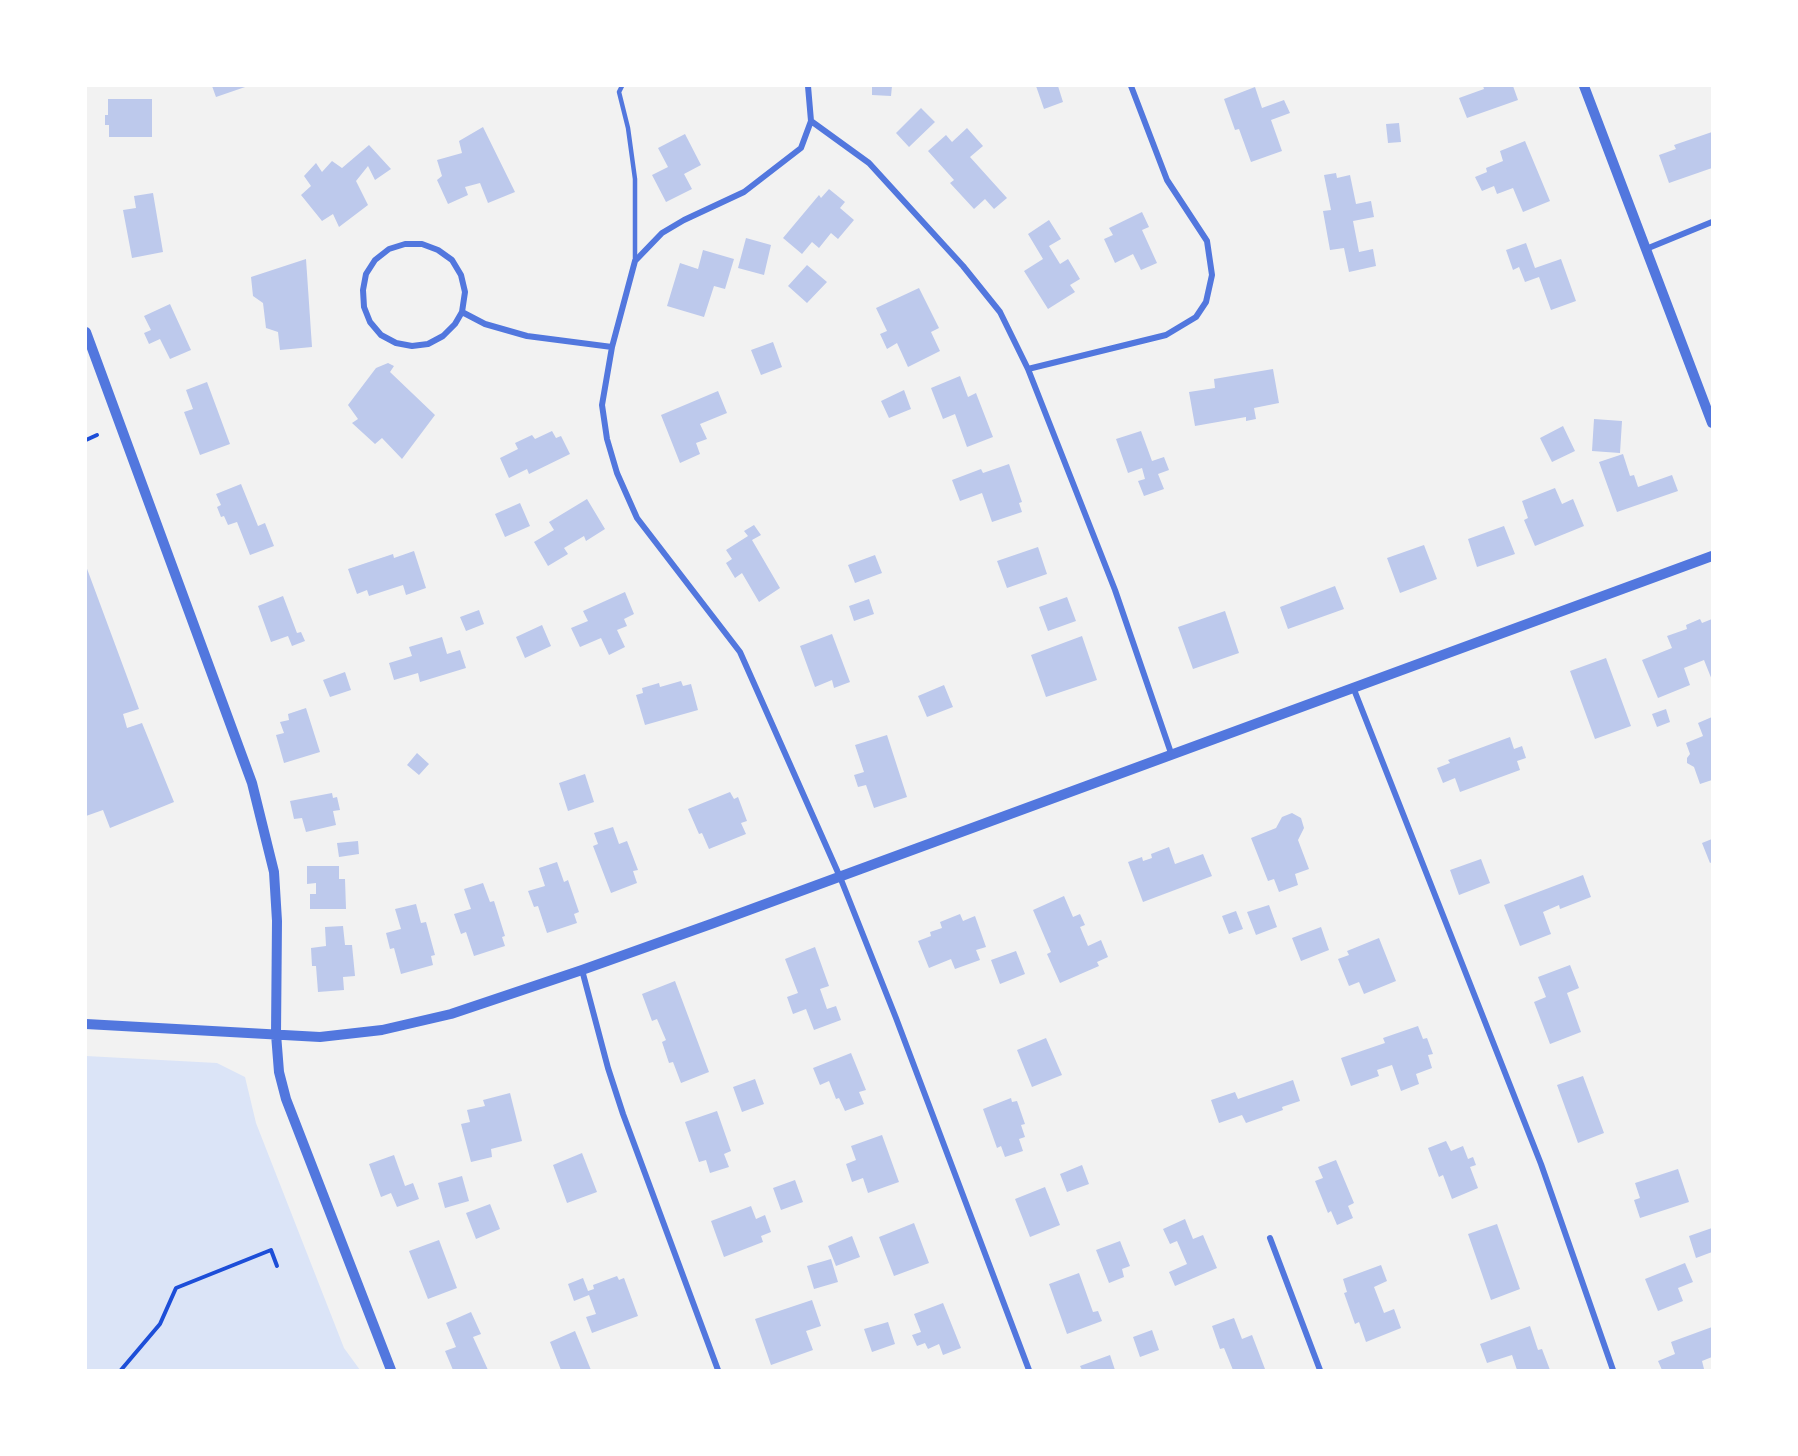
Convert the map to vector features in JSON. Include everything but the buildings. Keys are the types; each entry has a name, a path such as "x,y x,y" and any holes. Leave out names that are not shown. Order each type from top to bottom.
{"street":[{"path":"808,86 812,121 801,148 744,192 662,233 635,261 612,348 602,405 607,439 616,473 637,518 740,652 840,877 896,1018 1029,1371"},
{"path":"1028,369 1166,335 1197,317 1206,302 1212,275 1207,241 1167,180 1131,86"},
{"path":"1584,86 1713,423"},
{"path":"812,121 869,163 963,266 1000,312 1028,369 1115,590 1171,753"},
{"path":"1646,249 1713,222"},
{"path":"405,244 422,244 438,250 452,260 461,275 465,292 462,312 455,324 443,336 428,344 412,346 396,343 381,335 370,322 364,306 363,290 366,274 375,260 389,249 405,244"},
{"path":"462,312 485,324 527,336 612,348"},
{"path":"86,332 252,783 264,826 273,872 278,921 276,1034 279,1072 286,1099 391,1371"},
{"path":"86,1024 320,1037 353,1035 418,1023 582,970 840,877 1171,753 1713,556"},
{"path":"1353,687 1541,1164 1613,1371"},
{"path":"582,970 608,1068 623,1114 718,1371"},
{"path":"1270,1238 1320,1371"}],"lane":[{"path":"622,86 619,92 628,128 635,179 635,261"}],"path":[{"path":"86,440 97,435"},
{"path":"121,1371 160,1324 176,1288 271,1250 277,1266"}],"shaded area":[{"path":"86,1056 217,1063 245,1077 256,1123 344,1348 360,1370 86,1370"}]}
